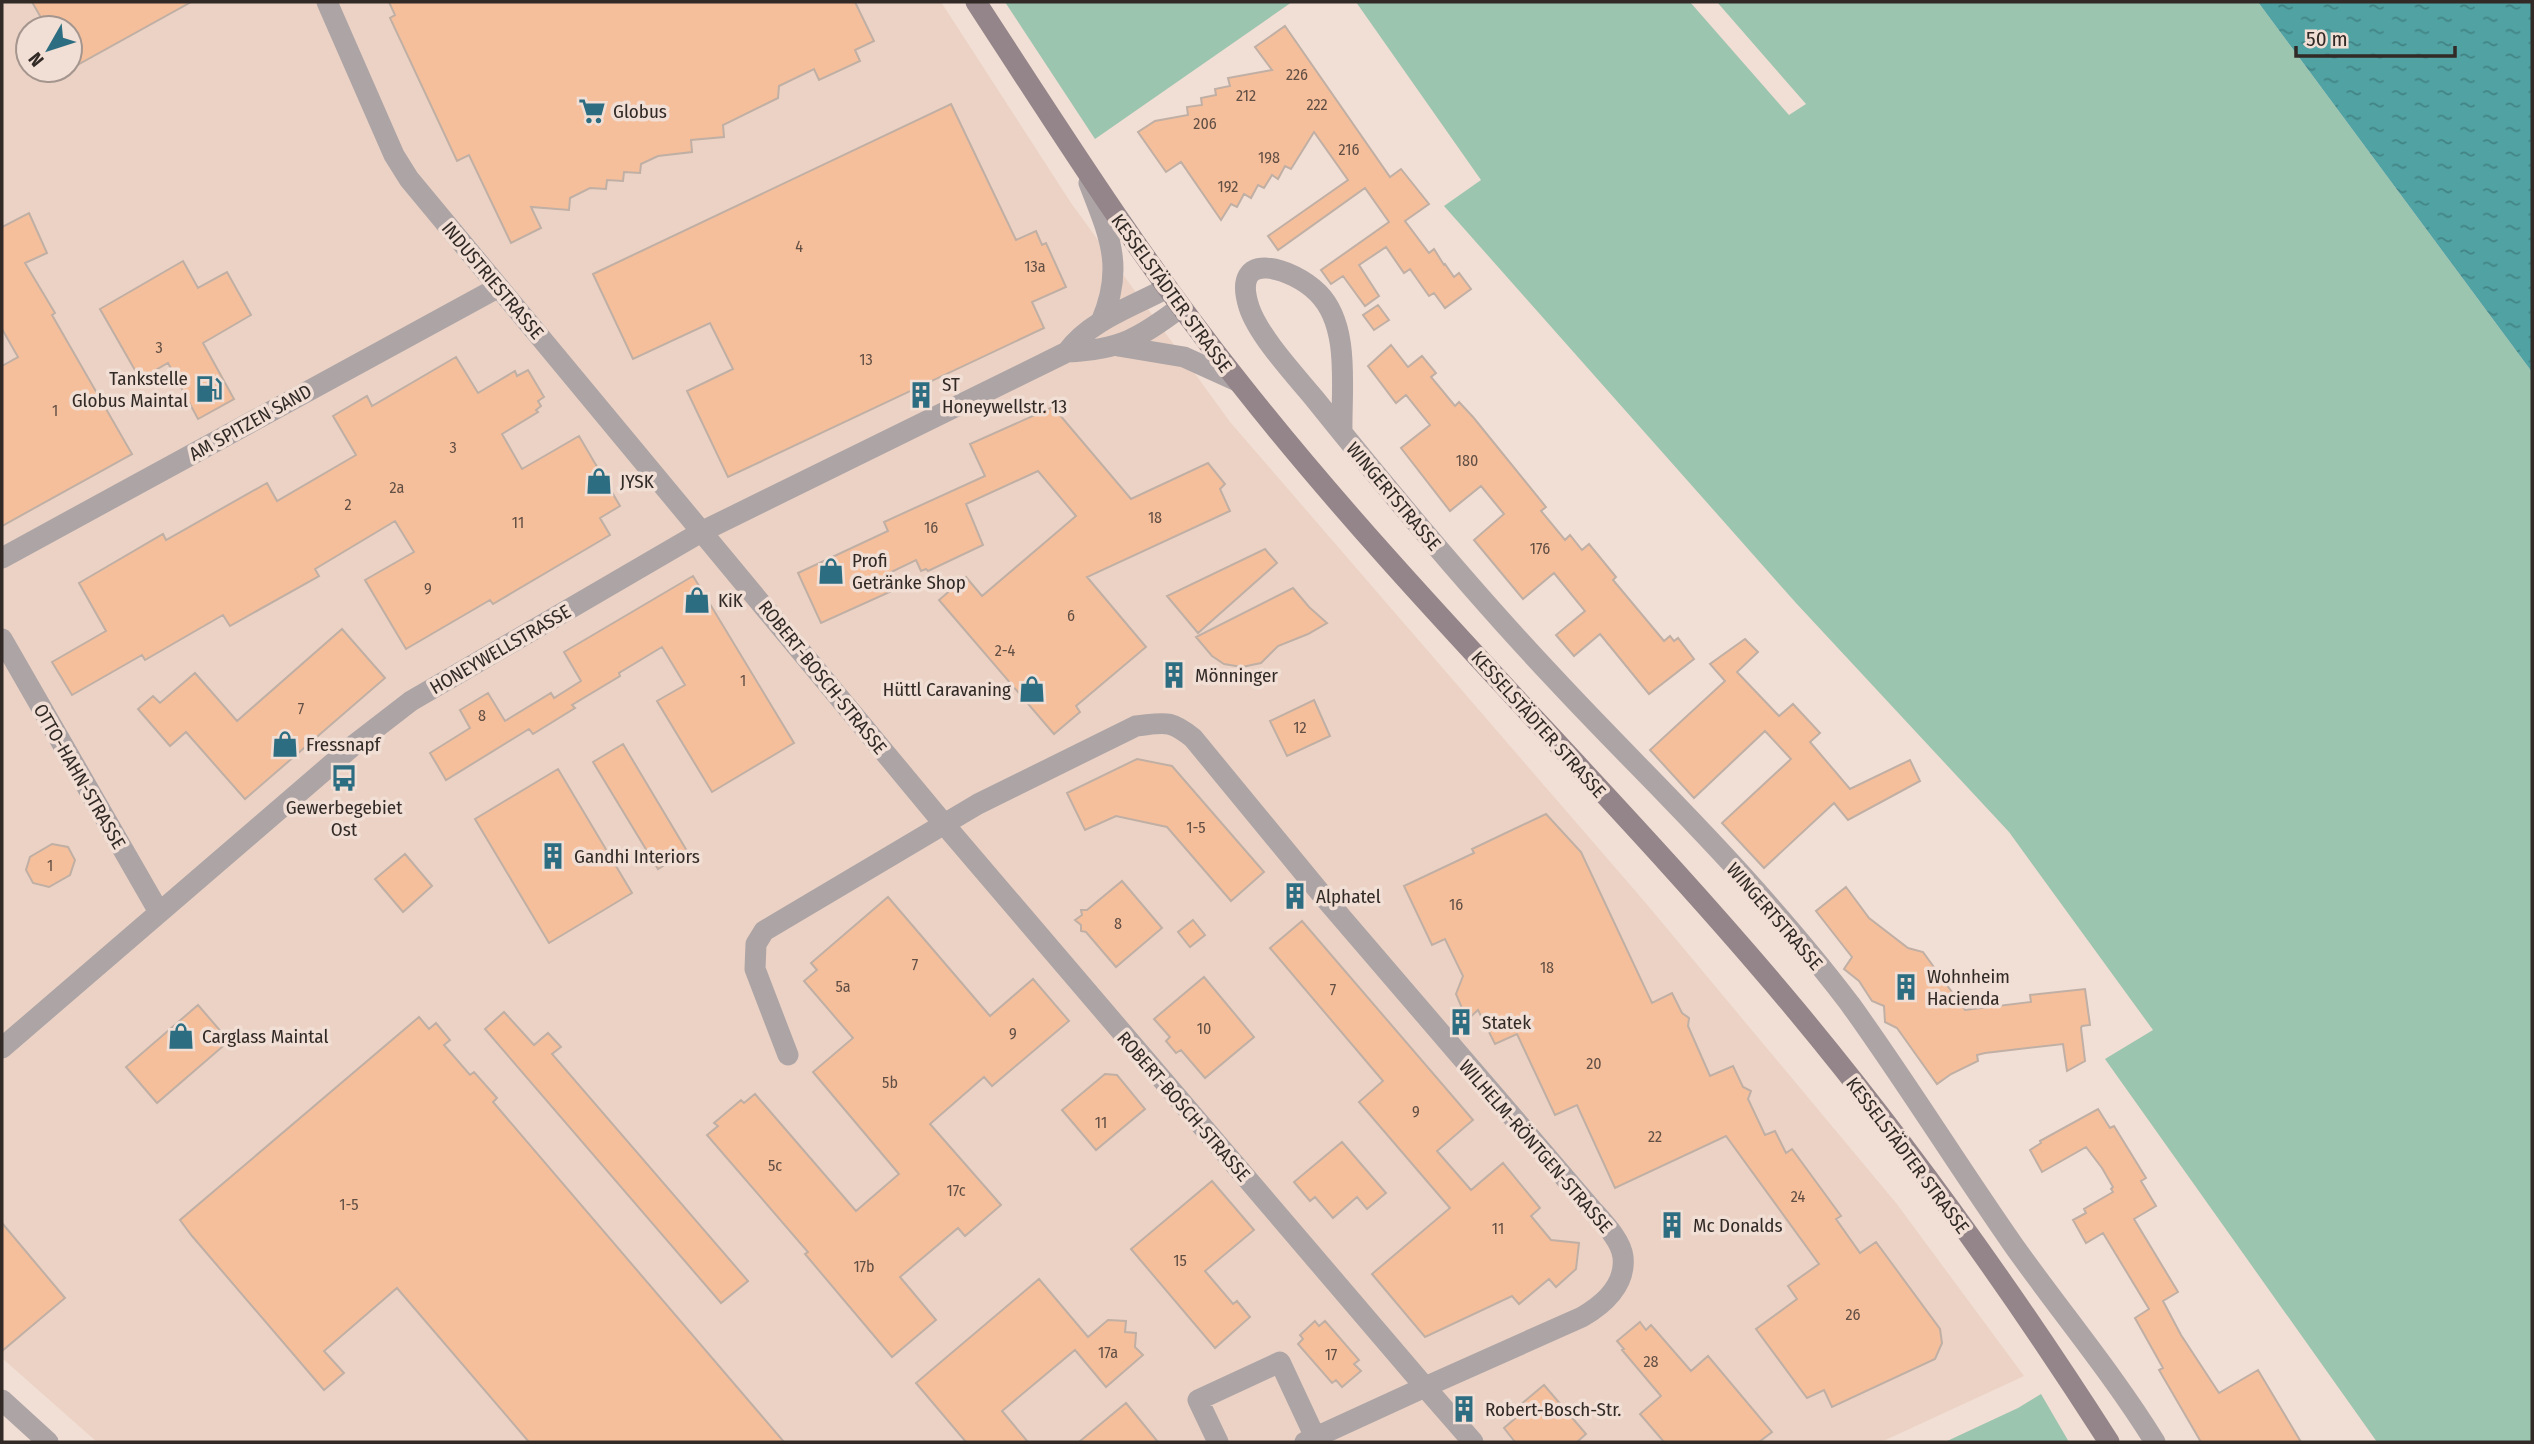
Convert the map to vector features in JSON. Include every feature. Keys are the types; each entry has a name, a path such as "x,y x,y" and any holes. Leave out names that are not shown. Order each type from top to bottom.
{"main road":[{"name":"KESSELSTÄDTER STRASSE","path":"976,2 1085,171 1167,288 1237,381 1369,536 1796,1009 1927,1176 2062,1368 2109,1442"}],"street":[{"name":"INDUSTRIESTRASSE","path":"327,2 401,168 703,531"},
{"path":"1085,171 1109,234 1115,276 1109,303 1101,322"},
{"name":"WINGERTSTRASSE","path":"1342,433 1341,347 1339,330 1327,303 1313,288 1293,275 1263,267 1252,271 1247,277 1247,303 1252,315 1288,365 1342,433 1458,572 1553,678 1749,883 1848,1002 2013,1245 2094,1353 2155,1442"},
{"name":"AM SPITZEN SAND","path":"2,558 499,287"},
{"name":"HONEYWELLSTRASSE","path":"1068,352 1076,339 1101,322 1167,288"},
{"name":"HONEYWELLSTRASSE","path":"2,1048 354,745 411,701 703,531 1068,352 1094,351 1118,346 1158,324 1181,306"},
{"name":"HONEYWELLSTRASSE","path":"1118,346 1184,357 1237,381"},
{"name":"ROBERT-BOSCH-STRASSE","path":"703,531 944,824 1473,1442"},
{"name":"OTTO-HAHN-STRASSE","path":"2,639 159,912"},
{"name":"WILHELM-RÖNTGEN-STRASSE","path":"944,824 978,804 1136,726 1176,724 1193,738 1323,896 1615,1237 1623,1256 1621,1277 1613,1293 1598,1308 1425,1387"},
{"path":"788,1055 755,969 757,944 764,930 944,824"},
{"path":"1218,1442 1198,1400 1280,1362 1310,1440 1425,1387"},
{"path":"2,1400 48,1442"}],"shaded area":[{"path":"2,2 941,2 1071,203 1230,422 1644,901 1896,1203 2024,1376 1881,1442 97,1442 2,1358"}],"green space":[{"path":"1005,2 1292,2 1095,139"},
{"path":"1356,2 1690,2 1789,115 1806,104 1717,2 2258,2 2532,372 2532,1442 2377,1442 2105,1059 2153,1030 2009,832 1796,603 1444,206 1481,180"},
{"path":"2041,1394 2069,1442 1945,1442 2018,1408"}],"water":[{"path":"2258,2 2532,2 2532,372"}],"building":[{"path":"32,2 191,2 84,61 84,14 39,14"},
{"name":"Globus","path":"389,2 855,2 874,41 855,50 860,61 819,80 814,69 779,86 778,98 723,125 724,137 691,140 692,152 658,156 641,164 640,173 624,172 623,181 607,180 606,189 590,188 570,198 569,210 531,207 541,228 511,243 469,155 457,161 390,18 395,15"},
{"path":"1285,26 1390,177 1401,169 1429,204 1405,221 1429,253 1434,249 1454,277 1459,273 1471,289 1445,308 1434,293 1429,296 1410,269 1404,273 1386,247 1359,265 1379,296 1365,306 1343,276 1331,284 1321,270 1389,222 1365,188 1278,250 1268,236 1348,180 1314,132 1291,169 1285,166 1278,179 1272,175 1264,188 1258,185 1251,198 1244,194 1237,207 1231,204 1221,220 1181,162 1166,172 1138,132 1155,121 1188,115 1187,107 1202,105 1201,98 1216,95 1215,89 1230,86 1228,78 1272,70 1255,47"},
{"path":"951,104 1016,240 1036,231 1042,245 1046,243 1066,287 1032,302 1044,328 728,477 687,391 733,369 710,323 633,359 593,274"},
{"path":"29,213 47,253 25,263 132,454 2,526 2,366 18,357 2,329 2,227"},
{"path":"183,261 198,288 227,272 251,315 203,343 234,399 198,419 168,363 140,379 100,309"},
{"path":"1378,305 1389,320 1374,330 1363,315"},
{"path":"1391,345 1408,367 1422,356 1436,373 1431,377 1455,406 1459,402 1473,417 1546,507 1541,511 1565,540 1570,535 1582,550 1589,544 1616,577 1613,580 1664,641 1670,636 1674,641 1678,638 1694,659 1649,694 1600,634 1574,656 1556,635 1585,611 1554,573 1523,599 1474,540 1504,514 1481,486 1450,511 1401,448 1430,425 1406,395 1396,403 1368,366"},
{"path":"456,357 478,393 515,371 517,376 528,370 544,397 538,401 541,406 536,410 538,412 502,434 522,469 579,436 620,506 600,518 610,535 493,604 490,600 406,649 365,580 414,552 395,521 315,569 319,576 230,626 223,615 145,660 142,655 72,695 52,662 106,631 79,583 163,534 166,540 267,483 277,501 356,455 333,416 367,396 372,406"},
{"path":"1053,407 1131,499 1208,463 1225,484 1220,489 1230,511 1087,577 1146,647 1076,706 1080,712 1054,734 939,600 966,577 982,596 1076,516 1038,471 966,504 983,545 928,571 921,571 916,560 887,574 894,590 821,623 798,573 888,531 884,522 985,476 970,444"},
{"path":"1265,549 1277,563 1198,633 1167,596"},
{"path":"693,576 794,743 712,792 657,701 685,685 662,647 619,673 620,676 572,705 575,708 533,734 529,729 446,780 430,753 470,728 460,710 488,693 505,721 551,693 554,698 581,681 564,652"},
{"path":"1293,588 1327,623 1278,646 1261,663 1242,667 1224,664 1212,656 1196,637"},
{"path":"342,629 385,678 245,799 186,732 170,746 138,709 153,696 160,703 195,673 237,721"},
{"path":"1745,639 1758,652 1737,672 1779,716 1793,704 1820,733 1810,742 1850,789 1910,760 1920,781 1848,820 1834,803 1764,868 1722,823 1791,759 1765,731 1694,798 1650,750 1725,681 1710,664"},
{"path":"1314,700 1330,736 1287,756 1270,721"},
{"path":"623,744 687,851 658,869 593,762"},
{"path":"1137,759 1172,766 1264,872 1231,901 1167,827 1116,816 1085,830 1067,793"},
{"name":"Gandhi Interiors","path":"558,769 632,893 549,943 475,819"},
{"path":"1546,814 1581,852 1652,1003 1672,993 1682,1013 1689,1018 1688,1026 1710,1076 1733,1066 1743,1087 1751,1091 1748,1099 1765,1135 1775,1131 1786,1153 1792,1149 1841,1216 1836,1219 1860,1253 1876,1242 1940,1329 1942,1343 1935,1359 1832,1407 1824,1390 1807,1398 1756,1329 1797,1299 1788,1286 1819,1264 1726,1136 1615,1188 1577,1105 1555,1115 1517,1034 1495,1044 1478,1010 1467,1020 1456,994 1463,976 1445,939 1432,945 1404,886 1474,853 1472,849"},
{"path":"52,844 68,847 75,860 70,875 49,887 33,883 26,870 30,857"},
{"path":"405,854 432,886 403,912 375,879"},
{"path":"1122,881 1162,928 1116,967 1086,932 1081,931 1081,925 1075,920 1082,915 1081,910 1087,910"},
{"name":"Wohnheim Hacienda","path":"1846,887 1869,918 1908,948 1923,952 1965,1010 2031,1002 2030,995 2085,989 2090,1025 2081,1028 2085,1061 2067,1071 2063,1044 1985,1053 1977,1055 1978,1061 1937,1084 1897,1028 1885,1022 1884,1006 1872,1001 1859,981 1844,969 1852,957 1816,911"},
{"path":"888,897 990,1016 1033,979 1069,1021 992,1086 984,1077 930,1124 1001,1205 965,1236 958,1228 900,1277 936,1320 892,1357 805,1254 808,1252 707,1135 718,1126 714,1123 741,1100 744,1103 755,1094 856,1211 899,1174 813,1072 853,1038 804,981 817,970 811,963"},
{"path":"1193,920 1205,935 1190,947 1178,932"},
{"path":"1302,921 1473,1120 1437,1151 1471,1190 1503,1163 1540,1208 1531,1216 1551,1240 1579,1243 1576,1269 1556,1287 1549,1279 1519,1304 1512,1296 1425,1337 1372,1274 1450,1208 1359,1102 1383,1081 1270,948"},
{"path":"1204,977 1254,1037 1205,1078 1181,1050 1176,1053 1166,1041 1170,1037 1154,1019"},
{"path":"198,1005 229,1041 157,1103 126,1067"},
{"path":"504,1012 534,1045 548,1033 561,1047 552,1054 748,1281 721,1303 485,1029"},
{"path":"419,1017 429,1029 436,1023 450,1040 444,1045 470,1075 474,1072 497,1098 493,1102 784,1442 529,1442 397,1288 324,1351 344,1373 324,1390 180,1220"},
{"path":"1105,1074 1117,1075 1145,1109 1096,1150 1062,1110"},
{"path":"2098,1109 2110,1128 2114,1126 2146,1178 2141,1181 2156,1206 2134,1219 2178,1292 2163,1301 2181,1335 2219,1393 2258,1370 2301,1442 2201,1442 2159,1370 2163,1368 2135,1318 2149,1309 2103,1233 2086,1243 2073,1220 2086,1213 2084,1209 2113,1192 2102,1168 2086,1147 2042,1172 2030,1150 2041,1143 2040,1141"},
{"path":"1342,1142 1386,1193 1367,1209 1357,1197 1333,1218 1315,1197 1310,1201 1294,1182"},
{"path":"1212,1181 1254,1230 1205,1271 1233,1304 1237,1301 1250,1317 1215,1348 1131,1249"},
{"path":"2,1223 65,1298 2,1351"},
{"path":"1039,1279 1088,1337 1108,1320 1126,1321 1125,1332 1136,1333 1135,1347 1143,1355 1106,1387 1075,1350 1002,1411 1028,1442 966,1442 916,1383"},
{"path":"1315,1321 1319,1326 1325,1321 1359,1360 1354,1364 1361,1371 1342,1387 1336,1380 1332,1383 1298,1344 1303,1339 1300,1335"},
{"path":"1640,1322 1646,1330 1651,1325 1691,1371 1708,1356 1772,1432 1759,1442 1664,1442 1640,1414 1661,1396 1617,1341"},
{"path":"1544,1385 1586,1434 1577,1442 1515,1442 1504,1428 1524,1411 1519,1406"},
{"path":"1126,1403 1158,1442 1079,1442"}],"place":[{"name":"Globus","path":"592,111"},
{"name":"Tankstelle Globus Maintal","path":"209,389"},
{"name":"ST Honeywellstr. 13","path":"921,395"},
{"name":"JYSK","path":"599,481"},
{"name":"Profi Getränke Shop","path":"831,571"},
{"name":"KiK","path":"697,600"},
{"name":"Mönninger","path":"1174,675"},
{"name":"Hüttl Caravaning","path":"1032,689"},
{"name":"Fressnapf","path":"285,744"},
{"name":"Gewerbegebiet Ost","path":"344,778"},
{"name":"Gandhi Interiors","path":"553,856"},
{"name":"Alphatel","path":"1295,896"},
{"name":"Wohnheim Hacienda","path":"1906,987"},
{"name":"Statek","path":"1461,1022"},
{"name":"Carglass Maintal","path":"181,1036"},
{"name":"Mc Donalds","path":"1672,1225"},
{"name":"Robert-Bosch-Str.","path":"1464,1409"}]}
